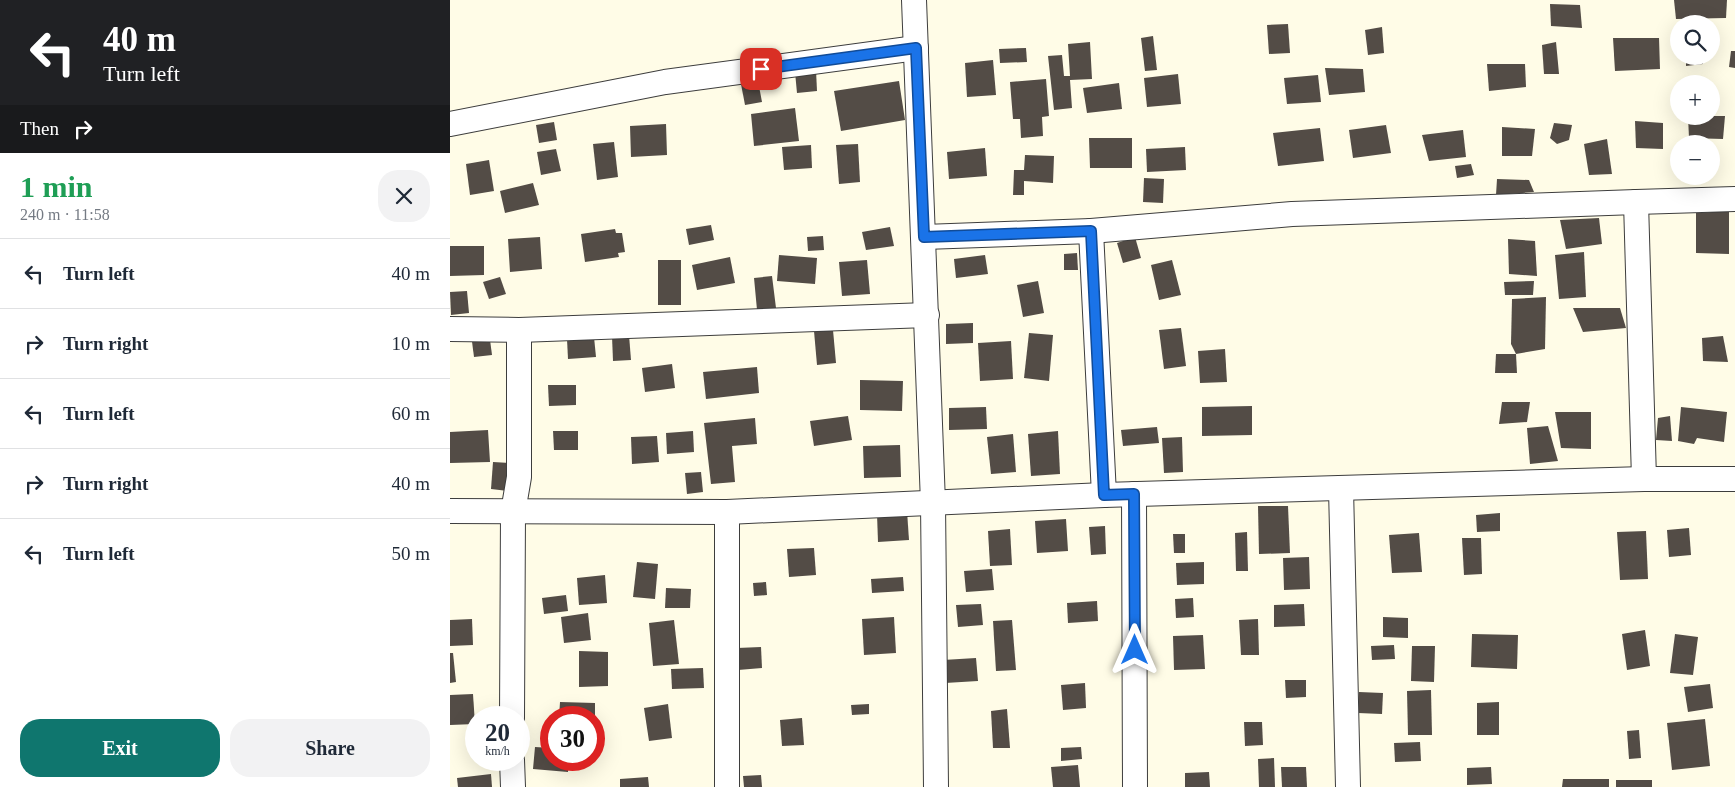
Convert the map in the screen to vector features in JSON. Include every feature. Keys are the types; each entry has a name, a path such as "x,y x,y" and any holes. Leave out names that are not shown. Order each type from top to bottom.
{"street":[{"path":"914,0 933,503 936,787"},
{"path":"450,124 664,82 916,48"},
{"path":"924,237 1091,231 1292,214 1735,198"},
{"path":"1636,202 1644,479"},
{"path":"1091,231 1104,495"},
{"path":"450,330 519,330 927,316"},
{"path":"512,706 513,512 519,478 519,330"},
{"path":"450,511 727,512 1134,494 1644,479 1735,479"},
{"path":"1341,488 1348,787"},
{"path":"1134,494 1136,787"},
{"path":"726,787 727,512"},
{"path":"512,771 513,787"}],"building":[{"path":"1674,0 1727,0 1726,18 1720,18 1720,15 1676,15"},
{"path":"1550,4 1580,5 1582,28 1551,26"},
{"path":"1288,24 1290,53 1269,54 1267,25"},
{"path":"1382,27 1384,53 1368,55 1365,30"},
{"path":"1153,36 1157,70 1145,71 1141,38"},
{"path":"1613,38 1659,38 1660,69 1615,71"},
{"path":"1090,42 1092,79 1070,80 1072,108 1054,110 1048,56 1062,55 1064,76 1070,76 1068,44"},
{"path":"1556,42 1559,74 1544,74 1542,45"},
{"path":"1026,48 1027,62 1000,63 999,49"},
{"path":"1731,51 1735,51 1735,68 1729,67"},
{"path":"993,60 996,95 967,97 965,63"},
{"path":"1487,64 1525,64 1526,87 1489,91"},
{"path":"1325,68 1363,69 1365,92 1329,95"},
{"path":"816,70 817,91 797,93 795,72"},
{"path":"1178,74 1181,104 1147,107 1144,78"},
{"path":"1318,75 1321,102 1287,104 1284,78"},
{"path":"1046,79 1049,116 1042,117 1043,136 1021,138 1020,119 1013,119 1010,82"},
{"path":"758,81 762,102 745,105 741,84"},
{"path":"899,81 905,120 841,131 834,91"},
{"path":"1119,83 1122,109 1087,113 1083,88"},
{"path":"795,108 799,141 754,146 751,114"},
{"path":"1720,116 1725,116 1723,139 1720,139 1720,135 1689,135 1688,125 1720,125"},
{"path":"1635,121 1663,123 1663,149 1636,148"},
{"path":"554,122 557,140 539,143 536,125"},
{"path":"1554,123 1572,125 1569,140 1557,144 1550,138"},
{"path":"666,124 667,155 631,157 630,126"},
{"path":"1386,125 1391,153 1353,158 1349,130"},
{"path":"1502,127 1535,129 1532,156 1502,156"},
{"path":"1320,128 1324,161 1278,166 1273,133"},
{"path":"1463,130 1466,157 1429,161 1422,135"},
{"path":"1089,138 1132,138 1132,168 1090,168"},
{"path":"1607,139 1612,174 1589,175 1584,144"},
{"path":"614,142 618,177 597,180 593,144"},
{"path":"858,144 860,182 839,184 836,145"},
{"path":"811,145 812,168 784,170 782,147"},
{"path":"1185,147 1186,170 1147,172 1146,149"},
{"path":"985,148 987,176 949,179 947,152"},
{"path":"556,149 561,171 541,175 537,152"},
{"path":"1025,155 1054,156 1053,183 1024,181 1024,195 1013,195 1014,170 1024,170"},
{"path":"489,160 494,191 470,195 466,164"},
{"path":"1471,164 1474,175 1457,178 1455,166"},
{"path":"1144,178 1164,179 1163,203 1143,202"},
{"path":"1497,179 1529,180 1534,192 1496,195"},
{"path":"533,183 539,205 505,213 500,191"},
{"path":"1729,211 1729,254 1696,253 1696,213"},
{"path":"1599,218 1602,244 1566,249 1560,220"},
{"path":"711,225 714,240 689,245 686,229"},
{"path":"890,227 894,246 866,250 862,232"},
{"path":"615,229 616,233 622,233 625,252 618,253 619,257 585,262 581,234"},
{"path":"823,236 824,250 808,251 807,237"},
{"path":"540,237 542,269 510,272 508,239"},
{"path":"1135,237 1141,258 1123,263 1117,243"},
{"path":"1508,239 1535,241 1537,276 1509,274"},
{"path":"450,246 484,246 484,275 450,276"},
{"path":"1584,252 1586,297 1559,299 1555,255"},
{"path":"1077,253 1078,270 1064,270 1064,254"},
{"path":"779,255 817,258 815,284 777,281"},
{"path":"985,255 988,274 956,278 954,259"},
{"path":"730,257 735,283 697,290 692,265"},
{"path":"658,260 681,260 681,305 658,305"},
{"path":"867,260 870,294 842,296 839,262"},
{"path":"1172,260 1181,295 1159,300 1151,265"},
{"path":"772,276 776,308 757,310 754,278"},
{"path":"500,277 506,294 489,299 483,282"},
{"path":"1038,281 1044,313 1023,317 1017,285"},
{"path":"1534,281 1533,295 1505,295 1504,282"},
{"path":"467,291 469,313 451,315 450,292"},
{"path":"1546,297 1545,349 1516,354 1511,344 1512,299"},
{"path":"1573,308 1620,308 1626,328 1583,332"},
{"path":"973,323 973,343 946,344 946,324"},
{"path":"1181,328 1186,366 1164,369 1159,330"},
{"path":"833,330 836,363 817,365 814,331"},
{"path":"489,332 492,355 474,357 471,334"},
{"path":"1029,333 1053,335 1049,381 1024,378"},
{"path":"629,335 631,360 613,361 612,336"},
{"path":"1723,336 1728,362 1703,361 1702,338"},
{"path":"594,337 596,357 568,359 567,339"},
{"path":"1011,341 1013,379 980,381 978,343"},
{"path":"1225,349 1227,382 1200,383 1198,351"},
{"path":"1496,354 1516,354 1517,373 1495,373"},
{"path":"672,364 675,388 645,392 642,368"},
{"path":"757,367 759,393 706,399 703,372"},
{"path":"860,380 903,381 902,411 860,410"},
{"path":"548,385 576,385 576,405 549,406"},
{"path":"1502,402 1530,402 1527,422 1499,424"},
{"path":"1252,406 1252,435 1202,436 1202,407"},
{"path":"986,407 987,429 949,430 949,408"},
{"path":"1681,407 1727,412 1724,442 1697,438 1694,444 1678,441"},
{"path":"1555,412 1591,412 1591,449 1561,448"},
{"path":"848,416 852,440 814,446 810,421"},
{"path":"1670,416 1672,441 1656,440 1658,418"},
{"path":"755,418 757,444 732,446 735,482 711,484 704,423"},
{"path":"1548,426 1558,461 1530,464 1527,428"},
{"path":"1157,427 1159,443 1123,446 1121,430"},
{"path":"488,430 490,462 450,463 450,432"},
{"path":"553,431 578,431 578,450 554,450"},
{"path":"693,431 694,452 667,454 666,433"},
{"path":"1058,431 1060,474 1031,476 1028,434"},
{"path":"1013,434 1016,472 991,474 987,437"},
{"path":"657,436 659,462 632,464 631,437"},
{"path":"1182,437 1183,472 1164,473 1162,438"},
{"path":"900,445 901,477 864,478 863,446"},
{"path":"493,462 511,463 508,491 491,489"},
{"path":"701,472 703,492 687,494 685,473"},
{"path":"1258,506 1288,506 1290,553 1259,554"},
{"path":"907,511 909,540 878,542 877,514"},
{"path":"1500,513 1500,531 1477,532 1476,515"},
{"path":"1066,519 1068,551 1037,553 1035,521"},
{"path":"1105,526 1106,554 1091,555 1089,527"},
{"path":"1689,528 1691,555 1669,557 1667,530"},
{"path":"1010,529 1012,565 990,566 988,531"},
{"path":"1646,531 1648,579 1620,580 1617,532"},
{"path":"1247,532 1248,571 1236,571 1235,533"},
{"path":"1419,533 1422,572 1392,573 1389,535"},
{"path":"1173,534 1185,534 1185,553 1174,553"},
{"path":"1462,538 1481,538 1482,574 1464,575"},
{"path":"814,548 816,575 789,577 787,549"},
{"path":"1309,557 1310,589 1284,590 1283,558"},
{"path":"637,562 658,564 655,599 633,597"},
{"path":"1204,562 1204,584 1177,585 1176,563"},
{"path":"992,569 994,590 966,592 964,571"},
{"path":"605,575 607,603 579,605 577,578"},
{"path":"903,577 904,591 872,593 871,579"},
{"path":"766,582 767,595 754,596 753,583"},
{"path":"666,588 691,589 690,608 665,608"},
{"path":"566,595 568,611 544,614 542,598"},
{"path":"1193,598 1194,617 1176,618 1175,599"},
{"path":"1097,601 1098,621 1068,623 1067,603"},
{"path":"981,604 983,625 958,627 956,605"},
{"path":"1304,604 1305,626 1274,627 1274,605"},
{"path":"588,613 591,640 564,643 561,617"},
{"path":"894,617 896,653 864,655 862,619"},
{"path":"1383,617 1408,618 1408,638 1383,637"},
{"path":"472,619 473,645 450,646 450,620"},
{"path":"1258,619 1259,655 1241,655 1239,620"},
{"path":"674,620 679,664 653,666 649,623"},
{"path":"1012,620 1016,670 996,671 993,621"},
{"path":"1645,630 1650,666 1627,670 1622,634"},
{"path":"1472,634 1518,635 1517,669 1471,667"},
{"path":"1675,634 1698,637 1693,675 1670,673"},
{"path":"1203,635 1205,669 1174,670 1173,636"},
{"path":"1394,645 1395,659 1372,660 1371,646"},
{"path":"1412,646 1435,646 1434,682 1411,681"},
{"path":"761,647 762,668 738,670 737,648"},
{"path":"579,651 608,652 608,686 579,687"},
{"path":"450,653 453,653 456,682 450,683"},
{"path":"976,658 978,681 945,683 943,660"},
{"path":"703,668 704,688 672,689 671,669"},
{"path":"1285,680 1306,680 1306,697 1286,698"},
{"path":"1085,683 1086,708 1063,710 1061,685"},
{"path":"1710,684 1713,708 1688,712 1684,687"},
{"path":"1431,690 1432,735 1408,735 1407,691"},
{"path":"1359,692 1383,693 1382,714 1358,713"},
{"path":"473,694 474,706 465,706 465,724 450,725 450,695"},
{"path":"560,702 595,703 595,706 560,706"},
{"path":"1499,702 1499,735 1477,735 1477,703"},
{"path":"668,704 672,738 649,741 644,708"},
{"path":"869,704 869,714 852,715 851,705"},
{"path":"1007,709 1010,748 993,748 991,711"},
{"path":"802,718 804,745 782,746 780,720"},
{"path":"1705,719 1710,766 1672,770 1667,723"},
{"path":"1244,722 1262,722 1263,745 1245,746"},
{"path":"1639,730 1641,758 1629,759 1627,731"},
{"path":"1420,742 1421,761 1395,762 1394,743"},
{"path":"535,747 540,747 540,770 533,769"},
{"path":"1081,747 1082,759 1061,761 1061,748"},
{"path":"1274,758 1275,787 1259,787 1258,759"},
{"path":"1078,765 1080,787 1053,787 1051,767"},
{"path":"1281,767 1306,767 1307,787 1282,787"},
{"path":"1491,767 1492,784 1467,785 1467,768"},
{"path":"1209,772 1210,787 1185,787 1185,773"},
{"path":"491,774 492,787 458,787 457,778"},
{"path":"761,775 762,787 744,787 743,776"},
{"path":"648,777 649,787 620,787 620,779"},
{"path":"1563,779 1609,779 1609,787 1562,787"},
{"path":"1616,780 1652,780 1652,787 1616,787"}],"route":[{"path":"761,69 916,48 924,237 1091,231 1104,495 1134,494 1135,650"}]}
